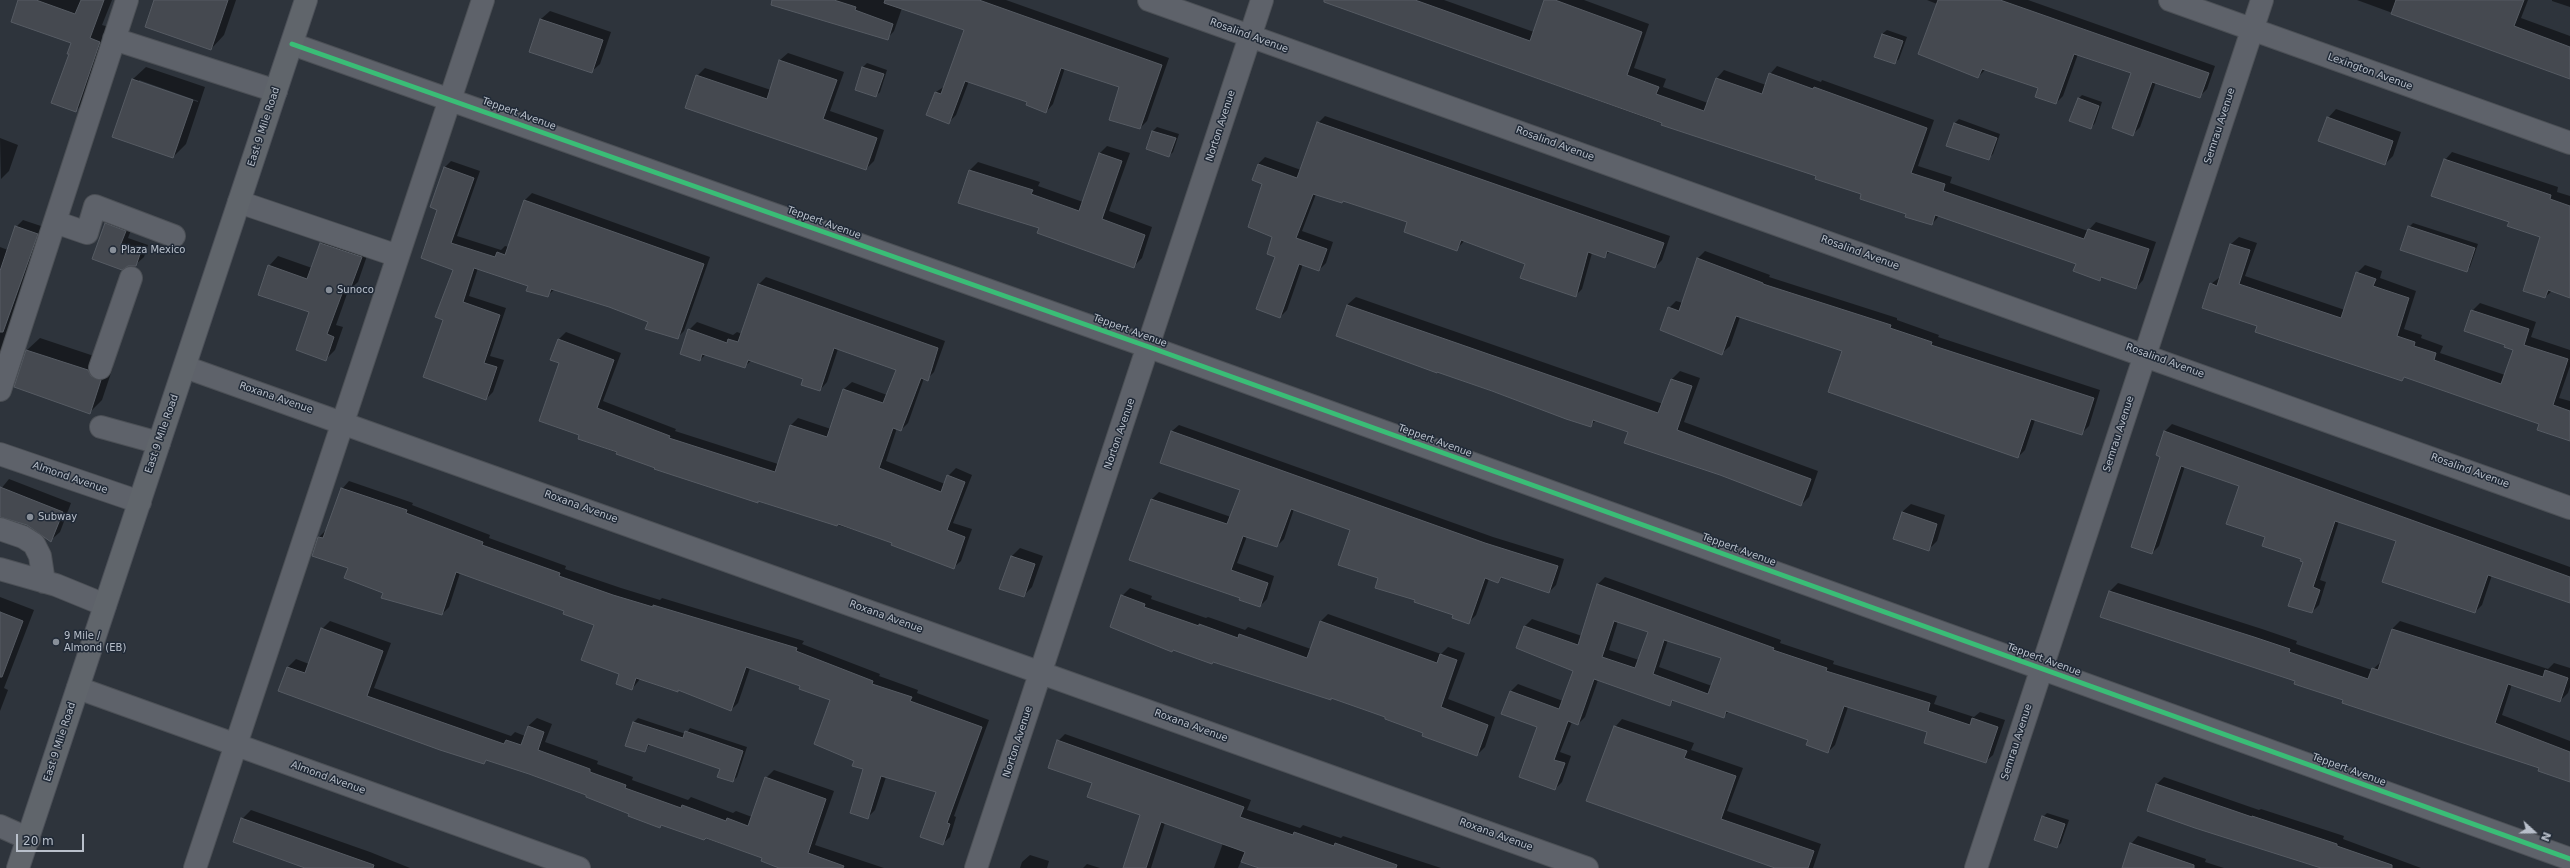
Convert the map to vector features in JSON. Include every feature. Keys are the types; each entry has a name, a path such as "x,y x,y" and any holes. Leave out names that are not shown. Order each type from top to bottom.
{"main road":[{"name":"East 9 Mile Road","path":"18,868 306,0"}],"street":[{"path":"2,392 42,276 55,222 127,0"},
{"path":"195,868 483,0"},
{"name":"Rosalind Avenue","path":"1149,0 2145,354 2570,508"},
{"name":"Norton Avenue","path":"976,868 1149,347 1262,0"},
{"name":"Lexington Avenue","path":"2170,0 2570,143"},
{"name":"Semrau Avenue","path":"1976,868 2262,0"},
{"path":"114,39 276,92"},
{"name":"Teppert Avenue","path":"292,44 1149,347 2570,859"},
{"path":"240,202 398,256"},
{"path":"55,222 86,233 95,206 174,236"},
{"path":"100,368 131,278"},
{"name":"Roxana Avenue","path":"185,367 343,421 1587,868"},
{"path":"101,427 159,443"},
{"name":"Almond Avenue","path":"0,454 140,502"},
{"path":"0,529 23,537 34,544 40,556 44,582"},
{"path":"0,569 44,582 106,605"},
{"name":"Almond Avenue","path":"78,688 579,868"},
{"path":"0,826 28,839"}],"building":[{"path":"18,0 36,0 75,14 81,0 104,0 90,38 100,42 76,112 51,103 69,54 67,54 71,43 11,22"},
{"path":"154,0 228,0 211,50 145,27"},
{"path":"772,0 834,0 856,7 855,10 893,24 888,40 771,5"},
{"path":"885,0 979,0 1162,65 1140,129 1109,120 1119,87 1061,68 1046,113 1026,105 1027,102 965,81 949,124 926,115 935,92 941,94 964,30 884,3"},
{"path":"1324,0 1415,0 1530,41 1544,0 1555,0 1642,32 1627,75 1659,87 1656,94 1704,111 1716,78 1762,94 1769,73 1813,89 1814,87 1927,128 1911,173 1945,184 1943,191 2084,239 2088,229 2149,249 2136,289 2101,277 2100,281 2073,271 2076,264 1935,215 1932,225 1905,217 1906,214 1860,199 1861,194 1815,179 1816,176 1661,125 1662,123 1324,2"},
{"path":"1938,0 2000,0 2209,73 2200,98 2152,82 2133,136 2112,128 2131,73 2074,54 2056,104 2035,97 2038,88 1982,69 1978,78 1918,54"},
{"path":"2396,0 2524,0 2514,26 2570,47 2570,79 2391,14"},
{"path":"540,19 603,40 592,73 529,52"},
{"path":"1882,34 1903,41 1895,64 1874,57"},
{"path":"779,60 837,80 823,119 877,138 866,170 685,108 696,75 767,99"},
{"path":"862,67 884,74 876,97 855,90"},
{"path":"132,79 193,100 173,158 112,137"},
{"path":"2078,98 2099,106 2091,129 2069,121"},
{"path":"2327,117 2393,141 2385,165 2318,141"},
{"path":"1317,122 1664,243 1655,268 1607,251 1605,258 1588,252 1576,297 1520,278 1525,264 1461,240 1457,251 1404,232 1407,222 1343,201 1342,203 1313,194 1296,238 1327,249 1319,271 1299,264 1280,318 1256,309 1275,257 1267,254 1272,237 1248,227 1262,184 1252,180 1258,164 1297,178"},
{"path":"1954,123 1997,138 1989,160 1946,146"},
{"path":"1152,131 1176,138 1169,157 1146,149"},
{"path":"1099,153 1122,161 1102,219 1145,235 1134,268 1037,233 1039,228 958,203 969,170 1033,190 1031,194 1079,211"},
{"path":"2444,159 2551,195 2550,199 2570,206 2570,298 2548,290 2545,298 2523,291 2540,237 2507,226 2509,222 2431,196"},
{"path":"444,167 474,178 451,243 495,257 497,252 505,255 524,200 704,264 678,339 645,329 648,322 609,307 551,289 548,297 526,291 528,286 474,268 463,302 500,315 484,363 497,367 486,400 423,377 443,320 435,317 453,270 421,258 437,210 430,207"},
{"name":"Plaza Mexico","path":"105,223 126,231 120,246 140,254 136,266 128,266 122,270 92,259"},
{"path":"15,226 38,234 3,332 0,332 0,271"},
{"path":"2408,226 2475,248 2467,272 2400,250"},
{"path":"320,243 362,257 349,292 343,291 327,334 334,337 326,361 296,350 309,312 258,295 268,265 307,279"},
{"path":"2230,244 2250,250 2239,284 2341,318 2356,272 2376,279 2373,286 2409,298 2397,336 2415,342 2414,346 2436,353 2434,360 2501,384 2513,350 2504,347 2505,345 2464,331 2471,310 2529,329 2524,345 2568,359 2553,405 2570,411 2570,441 2537,430 2539,424 2404,377 2402,381 2255,332 2257,326 2202,308 2210,283 2217,286"},
{"path":"1697,258 1763,284 1891,325 1890,328 1932,342 1931,345 2094,398 2082,435 2031,419 2018,458 1828,392 1842,351 1736,316 1722,355 1660,330 1668,307 1679,311"},
{"path":"758,284 938,348 928,381 921,378 901,431 893,428 879,468 941,492 947,475 965,482 947,530 965,537 954,569 891,545 892,543 838,524 837,526 758,501 758,503 654,469 655,468 616,454 617,452 578,439 579,435 539,421 559,363 550,360 558,339 614,360 597,408 670,436 669,438 775,472 790,425 827,437 843,389 883,403 896,370 834,348 820,391 801,385 803,379 748,360 745,368 702,354 700,361 680,354 688,329 727,343 728,339 738,342"},
{"path":"1347,305 1658,413 1671,379 1692,386 1677,430 1811,479 1801,506 1720,475 1624,443 1628,432 1593,420 1591,427 1566,419 1492,391 1437,373 1336,336"},
{"path":"26,350 88,370 91,376 101,380 90,414 14,387"},
{"path":"1171,431 1485,543 1558,566 1549,593 1501,577 1498,583 1485,578 1469,624 1452,618 1453,615 1414,602 1415,600 1375,588 1378,578 1338,565 1350,530 1291,509 1277,547 1243,536 1231,570 1268,583 1260,607 1239,600 1240,598 1129,560 1151,499 1227,524 1240,490 1160,463"},
{"path":"2164,431 2570,577 2570,603 2488,575 2475,613 2382,582 2396,541 2335,521 2313,587 2320,590 2312,613 2288,606 2303,562 2300,561 2301,559 2262,546 2265,537 2226,524 2239,486 2181,466 2152,554 2131,547 2160,457 2156,455"},
{"name":"Subway","path":"0,487 63,512 51,542 27,525 0,517"},
{"path":"341,488 407,510 406,513 483,542 482,545 560,573 559,576 613,595 653,607 653,605 797,648 796,651 873,681 872,684 912,697 910,701 982,727 947,823 950,824 943,845 920,837 936,792 881,776 868,819 850,813 863,769 852,766 854,761 814,744 830,700 799,689 800,686 746,667 731,711 678,690 678,692 636,678 632,690 616,684 619,674 581,660 594,625 563,614 564,611 456,572 442,615 381,598 383,593 344,578 348,568 312,556 318,537 323,538"},
{"path":"1902,512 1937,524 1929,551 1893,539"},
{"path":"1011,556 1035,564 1024,597 999,589"},
{"path":"1597,584 1774,648 1773,650 1827,668 1826,671 1930,703 1928,711 1970,725 1972,718 1998,727 1986,763 1924,743 1927,732 1844,706 1828,753 1806,745 1808,740 1726,711 1724,718 1672,700 1670,706 1594,679 1578,725 1568,721 1554,760 1565,763 1555,790 1519,777 1537,727 1501,714 1510,691 1559,709 1573,671 1516,648 1524,626 1578,645","holes":["1614,621 1648,632 1635,668 1602,657","1664,640 1721,658 1708,694 1653,674"]},
{"path":"2109,591 2290,649 2289,652 2368,679 2372,668 2378,670 2392,629 2543,677 2545,670 2568,678 2560,702 2508,684 2495,723 2570,752 2570,782 2538,771 2539,768 2342,703 2343,700 2294,684 2295,681 2100,617"},
{"path":"1121,595 1145,604 1144,607 1199,626 1199,624 1238,638 1239,634 1307,658 1320,621 1437,663 1440,654 1457,660 1441,707 1488,725 1477,756 1422,736 1423,733 1385,719 1385,717 1331,698 1331,700 1213,662 1212,664 1173,650 1172,652 1110,627"},
{"path":"0,612 23,621 2,677 0,677"},
{"path":"321,628 383,651 367,696 504,744 506,740 521,745 528,726 544,732 538,750 590,769 590,772 626,785 625,788 681,808 682,805 726,821 727,818 748,826 765,777 826,799 808,853 844,866 843,868 779,868 761,861 762,858 706,838 704,840 661,825 660,828 628,816 629,814 586,797 586,795 529,774 486,760 484,764 440,750 278,691 287,667 305,673"},
{"path":"633,722 683,738 685,731 743,751 733,782 717,777 720,769 648,744 645,752 625,746"},
{"path":"1614,726 1687,751 1684,758 1736,776 1721,819 1814,851 1808,868 1775,868 1586,801"},
{"path":"1057,740 1244,807 1240,817 1293,835 1294,832 1334,846 1335,843 1397,865 1396,868 1259,868 1241,862 1245,852 1161,822 1146,868 1123,868 1140,815 1087,797 1092,783 1048,768"},
{"path":"2156,784 2337,844 2337,846 2392,865 2392,868 2321,868 2195,828 2147,811"},
{"path":"2042,816 2065,824 2057,848 2034,840"},
{"path":"241,818 374,865 373,868 305,868 233,842"},
{"path":"2130,843 2194,865 2194,868 2122,868"}],"cycle path":[{"path":"292,44 1149,347 2570,859"}],"place":[{"name":"Plaza Mexico","path":"113,250"},
{"name":"Sunoco","path":"329,290"},
{"name":"Subway","path":"30,517"},
{"name":"9 Mile / Almond (EB)","path":"56,642"}]}
